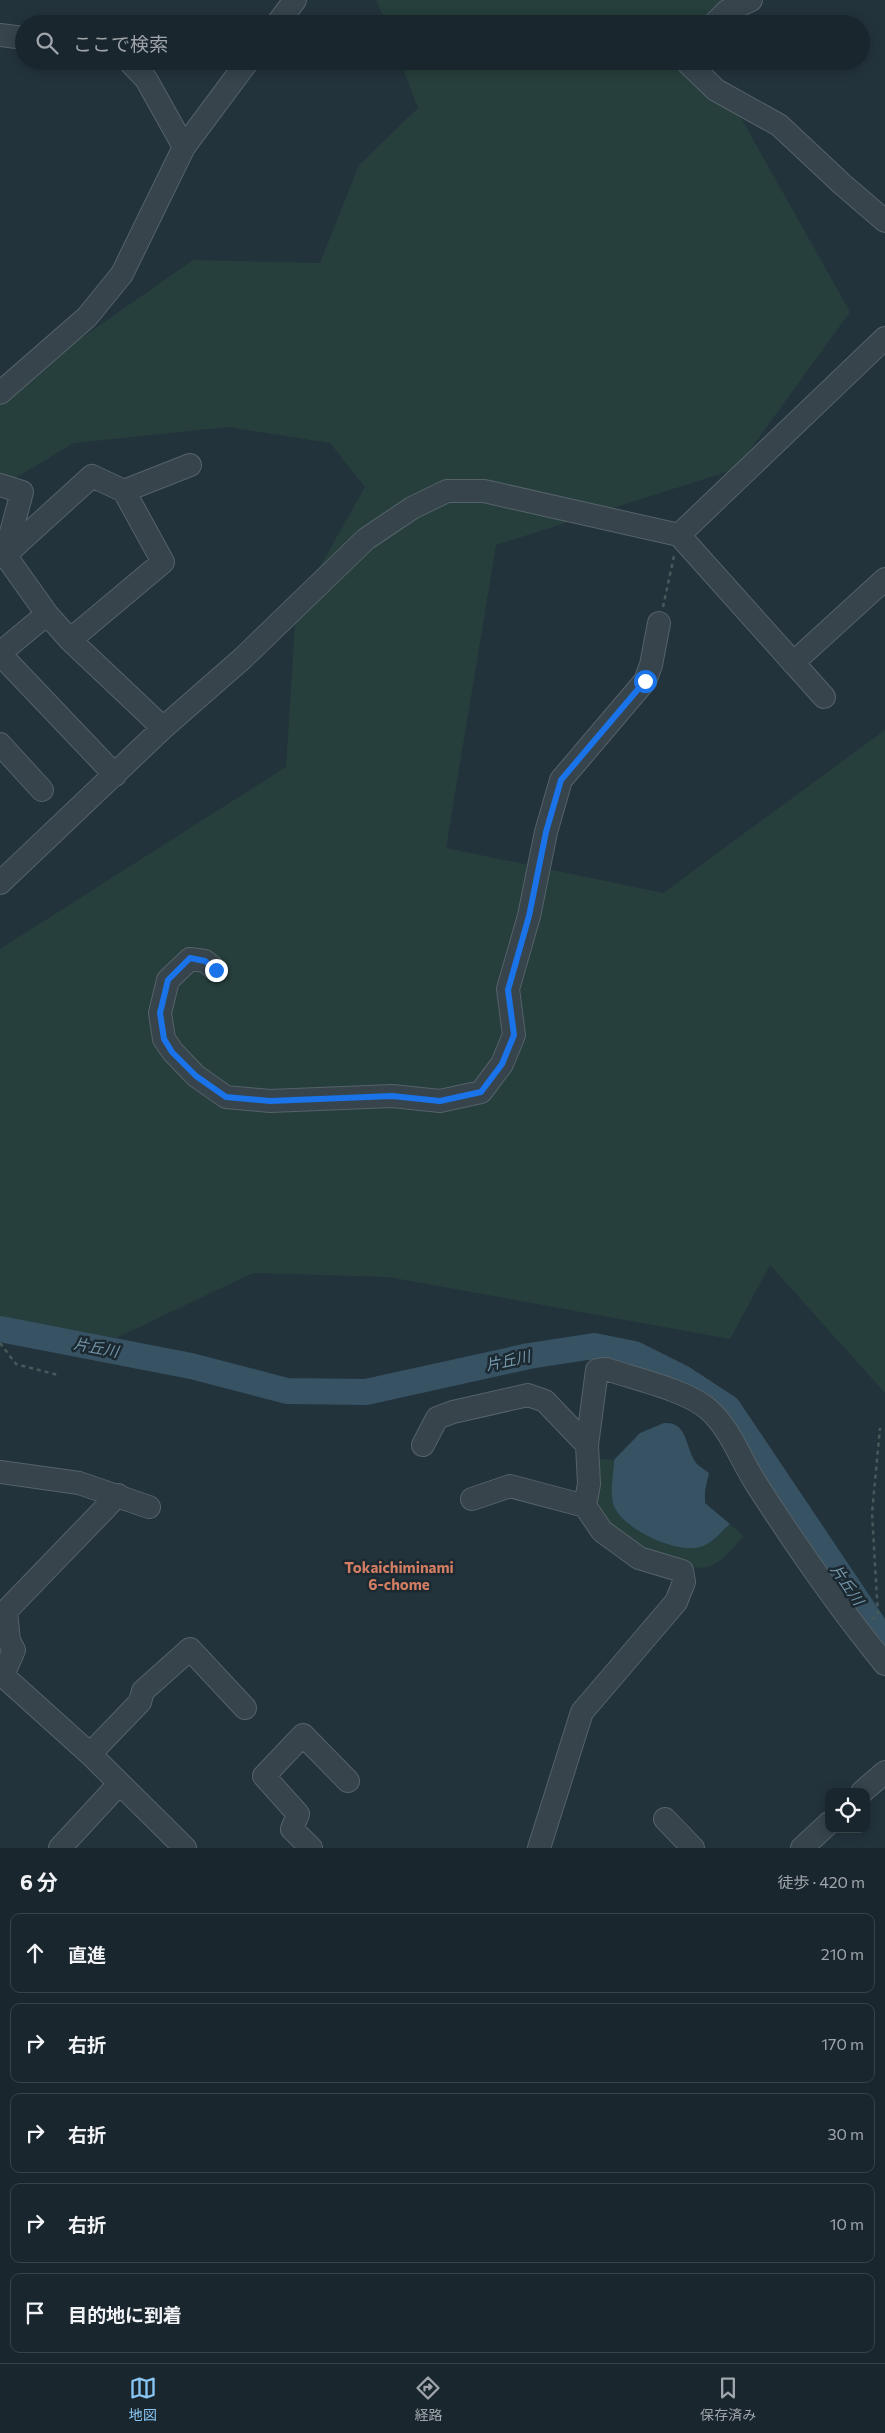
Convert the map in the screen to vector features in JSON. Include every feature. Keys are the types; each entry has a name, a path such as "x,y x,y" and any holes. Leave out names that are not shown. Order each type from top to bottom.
{"street":[{"path":"284,15 295,0"},
{"path":"723,15 727,11 751,0"},
{"path":"0,35 15,37"},
{"path":"138,70 146,79 184,147"},
{"path":"0,393 87,317 122,274 184,147 241,70"},
{"path":"695,70 716,90 779,125 885,221"},
{"path":"680,535 885,338"},
{"path":"124,491 190,465"},
{"path":"5,555 92,476 124,491 163,562 70,640"},
{"path":"0,485 22,492 5,555"},
{"path":"0,883 163,728 243,658 366,540 412,508 447,491 484,491 680,535 824,697"},
{"path":"5,555 47,614 70,640 163,728"},
{"path":"793,663 885,579"},
{"path":"47,614 0,654 114,775"},
{"path":"216,970 205,961 190,958 168,980 160,1013 164,1039 172,1052 196,1076 226,1097 270,1101 392,1096 440,1101 481,1092 502,1064 514,1035 508,990 529,916 546,832 561,780 645,681 651,665 660,623"},
{"path":"0,744 42,790"},
{"path":"585,1506 589,1484 587,1444 596,1370 606,1369 692,1398 708,1410 729,1435 745,1467 808,1564 856,1629 885,1664"},
{"path":"423,1445 437,1418 453,1412 528,1395 545,1401 587,1444"},
{"path":"0,1472 79,1483 149,1507"},
{"path":"472,1499 510,1486 585,1506 602,1531 622,1547 639,1558 682,1571 684,1582 676,1602 582,1712 539,1848"},
{"path":"118,1495 6,1612 9,1641 14,1650 2,1674 90,1754 186,1848"},
{"path":"90,1754 140,1702 143,1691 190,1649 245,1708"},
{"path":"311,1848 292,1828 298,1814 264,1776 303,1735 348,1781"},
{"path":"867,1788 885,1772"},
{"path":"60,1848 119,1784"},
{"path":"665,1819 693,1848"},
{"path":"802,1848 825,1827"}],"path":[{"path":"660,623 680,535"},
{"path":"0,1342 16,1364 58,1375"},
{"path":"878,1615 872,1513 880,1428"}],"green space":[{"path":"376,0 721,0 715,15 382,15"},
{"path":"403,70 714,70 850,312 736,469 496,545 446,848 663,893 885,730 885,1393 770,1265 730,1339 388,1277 253,1273 116,1338 4,1319 0,1315 0,949 286,767 296,609 365,487 330,443 228,427 74,443 0,487 0,395 193,260 320,263 359,165 418,108"},
{"path":"600,1459 614,1460 613,1503 712,1541 730,1524 744,1536 722,1559 713,1565 704,1567 679,1566 636,1553 618,1542 592,1503"}],"water":[{"path":"664,1423 672,1424 682,1431 693,1458 697,1464 709,1473 705,1491 705,1503 730,1524 712,1541 700,1547 678,1547 651,1538 628,1523 619,1515 614,1506 612,1490 614,1460 640,1433"}],"waterway":[{"name":"片丘川","path":"0,1329 191,1366 287,1391 366,1392 529,1356 594,1346 634,1354 682,1378 728,1408 885,1642"}],"district":[{"name":"Tokaichiminami 6-chome","path":"399,1576"}],"route":[{"path":"216,970 205,961 190,958 168,980 160,1013 164,1039 172,1052 196,1076 226,1097 270,1101 392,1096 440,1101 481,1092 502,1064 514,1035 508,990 529,916 529,907 546,832 561,780 645,681"}]}
